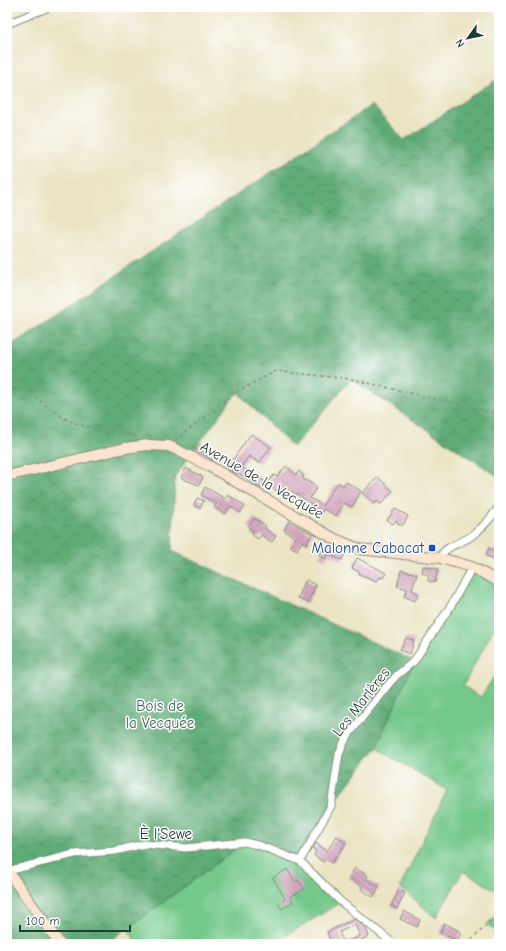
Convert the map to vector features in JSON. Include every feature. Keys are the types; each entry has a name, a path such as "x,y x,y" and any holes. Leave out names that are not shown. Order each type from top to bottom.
{"main road":[{"name":"Avenue de la Vecquée","path":"7,476 126,448 148,445 169,446 186,454 333,538 359,549 440,558 472,567 499,582"},
{"path":"7,870 60,944"}],"street":[{"path":"7,24 49,7"},
{"path":"440,558 445,550 470,537 481,528 499,507"},
{"name":"Les Marlères","path":"300,861 331,806 339,754 346,738 397,674 414,661 452,604 472,567"},
{"name":"È l'Sewe","path":"7,870 74,854 107,852 144,844 186,848 245,842 261,846 300,861"},
{"path":"300,861 341,902 394,944"}],"path":[{"path":"174,441 237,392 276,371 351,379 499,414"},
{"path":"7,376 13,377 58,414 83,426 120,431 140,438"},
{"path":"467,944 499,914"}],"green space":[{"name":"Bois de la Vecquée","path":"499,78 499,477 351,379 293,447 237,392 175,476 172,551 414,661 376,748 331,806 300,861 245,842 106,944 7,944 7,348 372,105 404,140"},
{"path":"472,567 499,582 499,619 463,686 481,697 499,669 499,892 463,871 436,918 400,887 447,790 376,748 414,661"},
{"path":"245,842 300,861 341,902 279,940 282,944 138,944 127,929"},
{"path":"499,913 499,934 487,924"}],"building":[{"path":"251,434 271,447 259,463 249,456 241,467 266,482 261,489 237,472 236,474 227,468"},
{"path":"198,445 209,449 208,451 215,456 212,460 195,449"},
{"path":"286,466 296,475 299,471 304,476 302,478 317,487 310,498 323,505 334,487 339,483 343,486 346,482 361,491 352,507 344,503 336,516 324,509 319,516 308,509 311,504 298,495 285,487 280,494 267,483 274,475 277,477"},
{"path":"186,468 203,477 199,485 181,478"},
{"path":"378,477 393,491 381,504 377,501 374,504 362,493"},
{"path":"205,487 226,499 228,495 245,506 240,513 230,506 225,514 214,507 217,504 201,495"},
{"path":"197,498 204,501 200,508 194,505"},
{"path":"395,509 408,516 403,525 399,525 396,520 393,524 387,520"},
{"path":"254,518 266,526 264,528 276,536 272,542 261,535 258,539 252,535 253,530 248,527"},
{"path":"289,521 312,534 307,544 302,541 297,550 290,546 296,538 284,530"},
{"path":"333,545 346,552 342,560 328,554"},
{"path":"324,547 330,551 325,559 319,556"},
{"path":"489,548 499,552 499,561 486,556"},
{"path":"357,558 386,573 383,578 380,577 377,581 359,574 360,572 352,568"},
{"path":"423,566 438,569 435,582 428,581 429,575 422,573"},
{"path":"401,570 417,574 412,590 419,594 415,601 404,596 407,589 397,586"},
{"path":"306,580 316,585 308,603 298,598"},
{"path":"406,638 414,640 410,654 400,650"},
{"path":"337,836 346,843 332,863 326,859 323,862 314,855 316,851 313,849 316,843 327,851"},
{"path":"355,868 368,876 366,879 379,887 373,897 361,889 362,886 349,878"},
{"path":"287,869 295,882 298,880 304,889 290,897 293,902 282,909 278,904 285,899 273,878"},
{"path":"399,890 405,893 397,909 391,906"},
{"path":"404,911 420,920 417,927 400,919"},
{"path":"355,919 365,927 369,936 361,940 363,944 332,944 327,932","holes":["355,925 360,936 344,943 339,932"]},
{"path":"444,923 461,932 457,941 440,933"}],"place":[{"name":"Malonne Cabacat","path":"432,548"}]}
